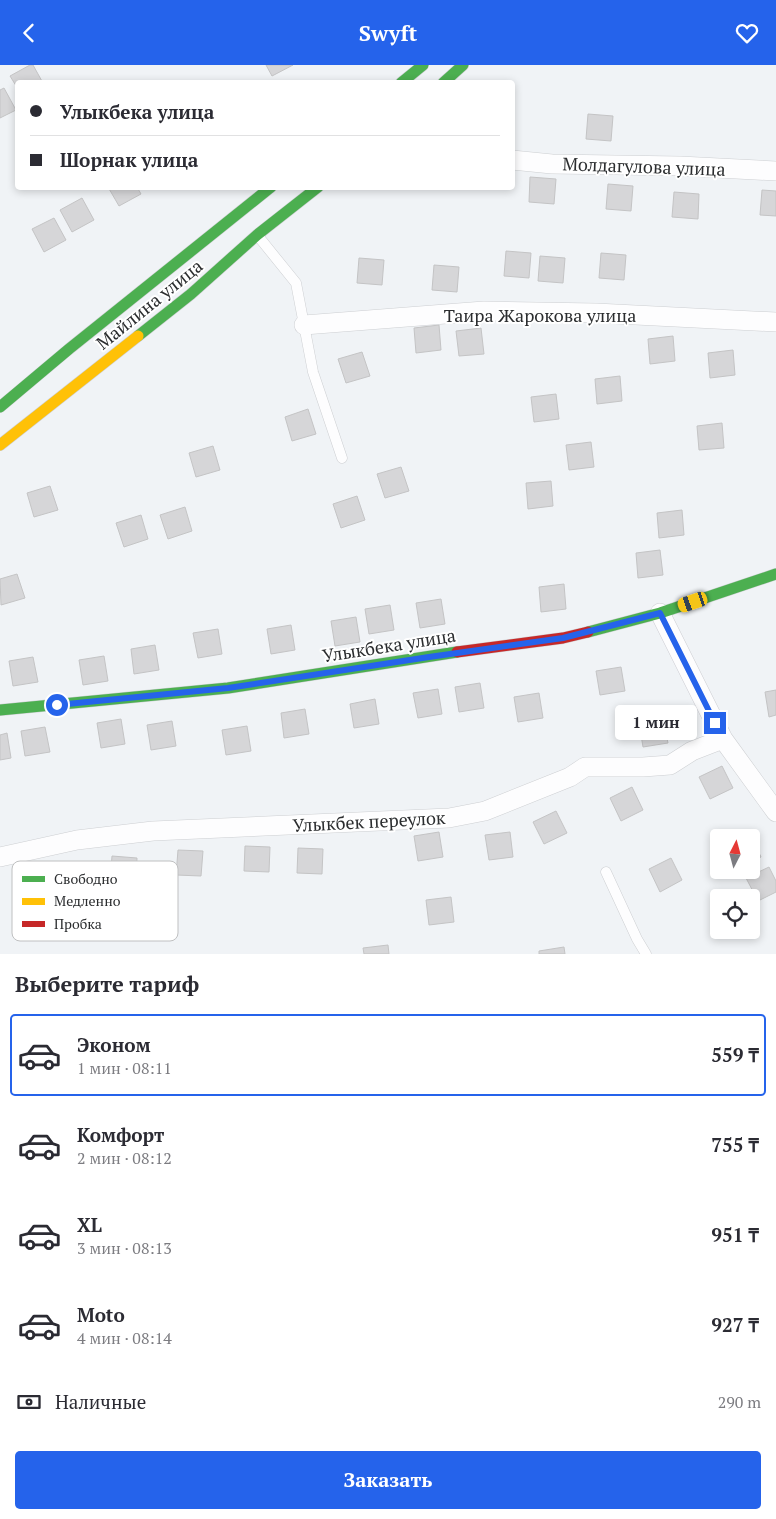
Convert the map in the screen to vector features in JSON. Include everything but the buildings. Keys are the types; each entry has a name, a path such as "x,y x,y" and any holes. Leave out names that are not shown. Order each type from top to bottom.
{"street":[{"path":"405,80 423,65"},
{"path":"446,80 463,65"},
{"name":"Молдагулова улица","path":"515,160 552,164 680,166 776,171"},
{"name":"Майлина улица","path":"0,407 69,349 267,190"},
{"name":"Майлина улица","path":"0,445 191,294 258,235 314,190"},
{"name":"Таира Жарокова улица","path":"304,325 484,311 596,313 776,322"},
{"name":"Улыкбека улица","path":"0,710 228,688 563,638 660,613 776,574"},
{"path":"660,613 723,739 773,803"},
{"name":"Улыкбек переулок","path":"0,857 77,840 153,831 449,818 486,811 570,777 585,767 670,765 692,751 723,739"}],"lane":[{"path":"258,235 296,283 312,372 342,457"},
{"path":"606,872 637,939 646,954"}],"traffic: fast":[{"path":"405,80 423,65"},
{"path":"446,80 463,65"},
{"path":"0,407 69,349 267,190"},
{"path":"138,336 191,294 257,235 314,190"},
{"path":"588,632 660,613 776,574"},
{"path":"0,710 228,688 457,652"}],"traffic: slow":[{"path":"0,445 138,336"}],"traffic: jam":[{"path":"457,652 563,638 588,632"}],"route":[{"path":"57,705 228,688 563,638 660,613 715,723"}]}
